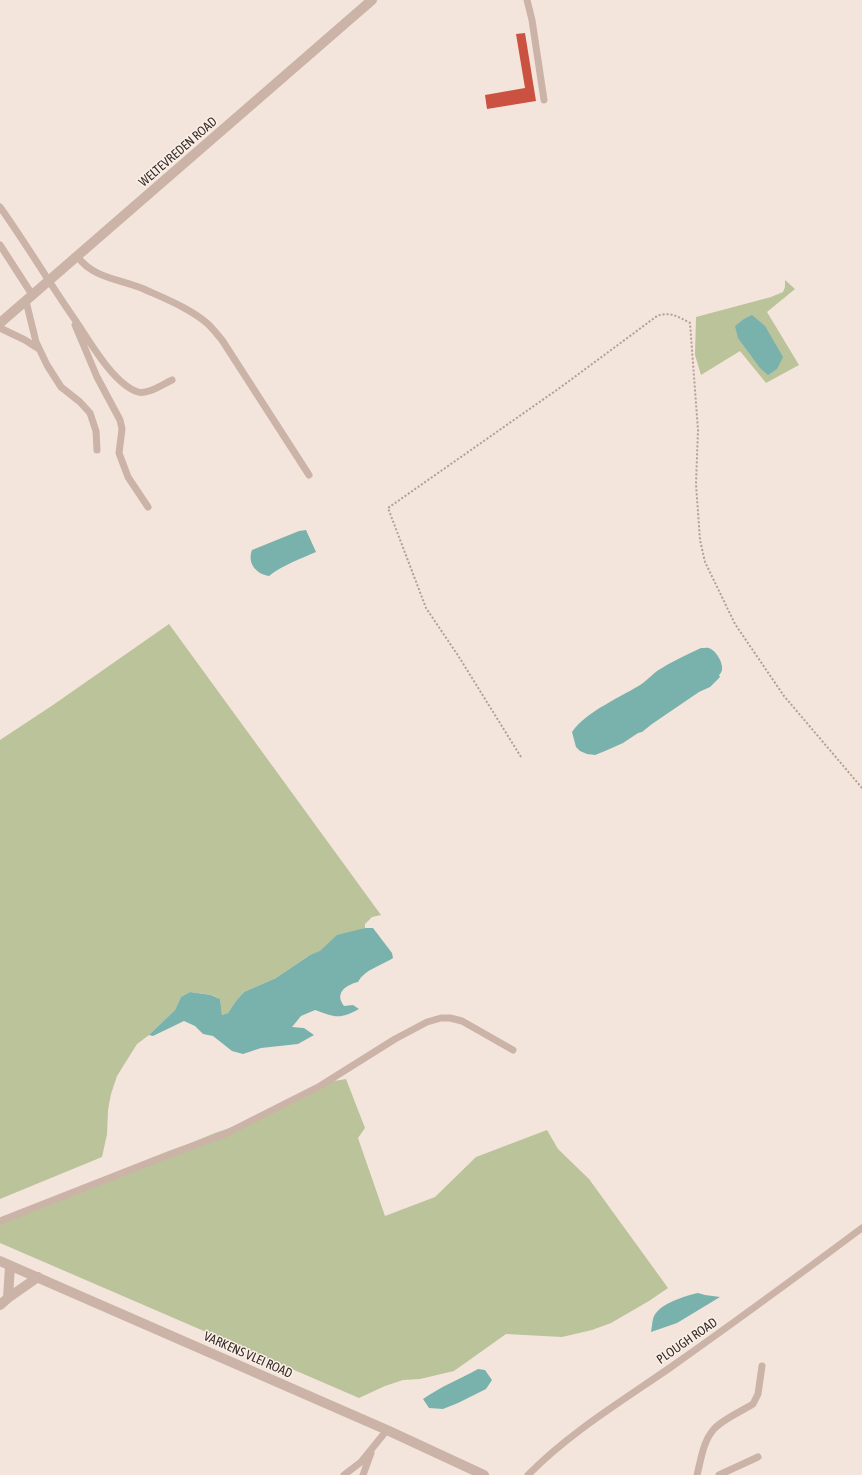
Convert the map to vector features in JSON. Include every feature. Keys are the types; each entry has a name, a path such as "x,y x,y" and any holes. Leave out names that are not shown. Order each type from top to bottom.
{"street":[{"name":"WELTEVREDEN ROAD","path":"0,323 78,257 372,0"},
{"name":"VARKENS VLEI ROAD","path":"0,1261 387,1430 484,1475"},
{"path":"8,1298 10,1266"},
{"path":"0,1305 38,1277"}],"lane":[{"path":"527,0 532,20 544,100"},
{"path":"0,207 107,368 127,386 138,393 144,392 172,380"},
{"path":"0,244 30,298 39,349 61,387 80,402 90,413 96,431 97,450"},
{"path":"78,257 82,263 93,270 145,289 191,312 208,324 222,340 309,475"},
{"path":"71,314 97,377 120,420 122,429 119,453 128,477 148,507"},
{"path":"0,328 25,340 39,349"},
{"path":"0,1221 143,1164 223,1135 320,1086 394,1039 427,1022 442,1018 462,1021 513,1050"},
{"name":"PLOUGH ROAD","path":"528,1475 542,1460 590,1424 732,1324 862,1228"},
{"path":"697,1475 703,1449 708,1436 713,1430 753,1404 756,1399 762,1366"},
{"path":"344,1475 361,1462 387,1430"},
{"path":"363,1475 372,1449"},
{"path":"719,1475 758,1457"}],"path":[{"path":"520,757 463,664 426,608 388,508 562,387 657,316 664,313 669,313 690,323 698,430 696,484 700,540 705,562 735,624 784,696 862,788"}],"green space":[{"path":"785,280 795,289 767,312 799,365 766,383 740,351 701,375 695,355 696,317 771,297 783,292"},
{"path":"169,624 381,915 372,917 365,924 365,928 356,931 320,952 310,955 276,978 244,992 228,1013 222,1015 220,999 212,995 190,992 181,997 175,1010 149,1035 137,1044 117,1076 108,1110 107,1134 102,1157 0,1199 0,740"},
{"path":"346,1079 365,1128 358,1138 385,1216 435,1197 476,1157 547,1130 558,1149 589,1179 668,1288 611,1323 592,1330 562,1337 506,1334 454,1371 420,1379 403,1380 385,1386 359,1398 0,1243 0,1222 215,1133 259,1118 334,1081"}],"water":[{"path":"752,315 765,326 783,357 777,369 768,375 760,368 738,338 735,326"},
{"path":"306,530 316,552 286,565 269,576 260,573 254,567 251,559 252,550 299,531"},
{"path":"701,648 709,648 714,651 719,657 722,665 719,675 720,677 710,687 699,692 642,732 623,743 595,755 587,754 580,751 576,747 572,732 586,717 643,683 662,668"},
{"path":"365,928 373,928 392,953 393,958 369,971 358,982 349,985 341,993 340,997 344,1006 353,1005 359,1009 342,1016 332,1016 315,1010 301,1016 292,1027 304,1028 314,1035 298,1044 261,1048 243,1054 232,1051 213,1036 203,1034 195,1026 184,1021 153,1036 149,1035 175,1010 181,997 190,992 211,995 220,999 222,1015 228,1013 244,992 276,978 310,955 320,951 337,935"},
{"path":"698,1293 720,1297 677,1323 651,1332 654,1316 657,1311 680,1298"},
{"path":"478,1369 485,1370 492,1380 486,1389 443,1409 429,1408 423,1399 443,1387"}],"building":[{"path":"525,33 536,101 487,109 485,95 525,88 516,34"}]}
